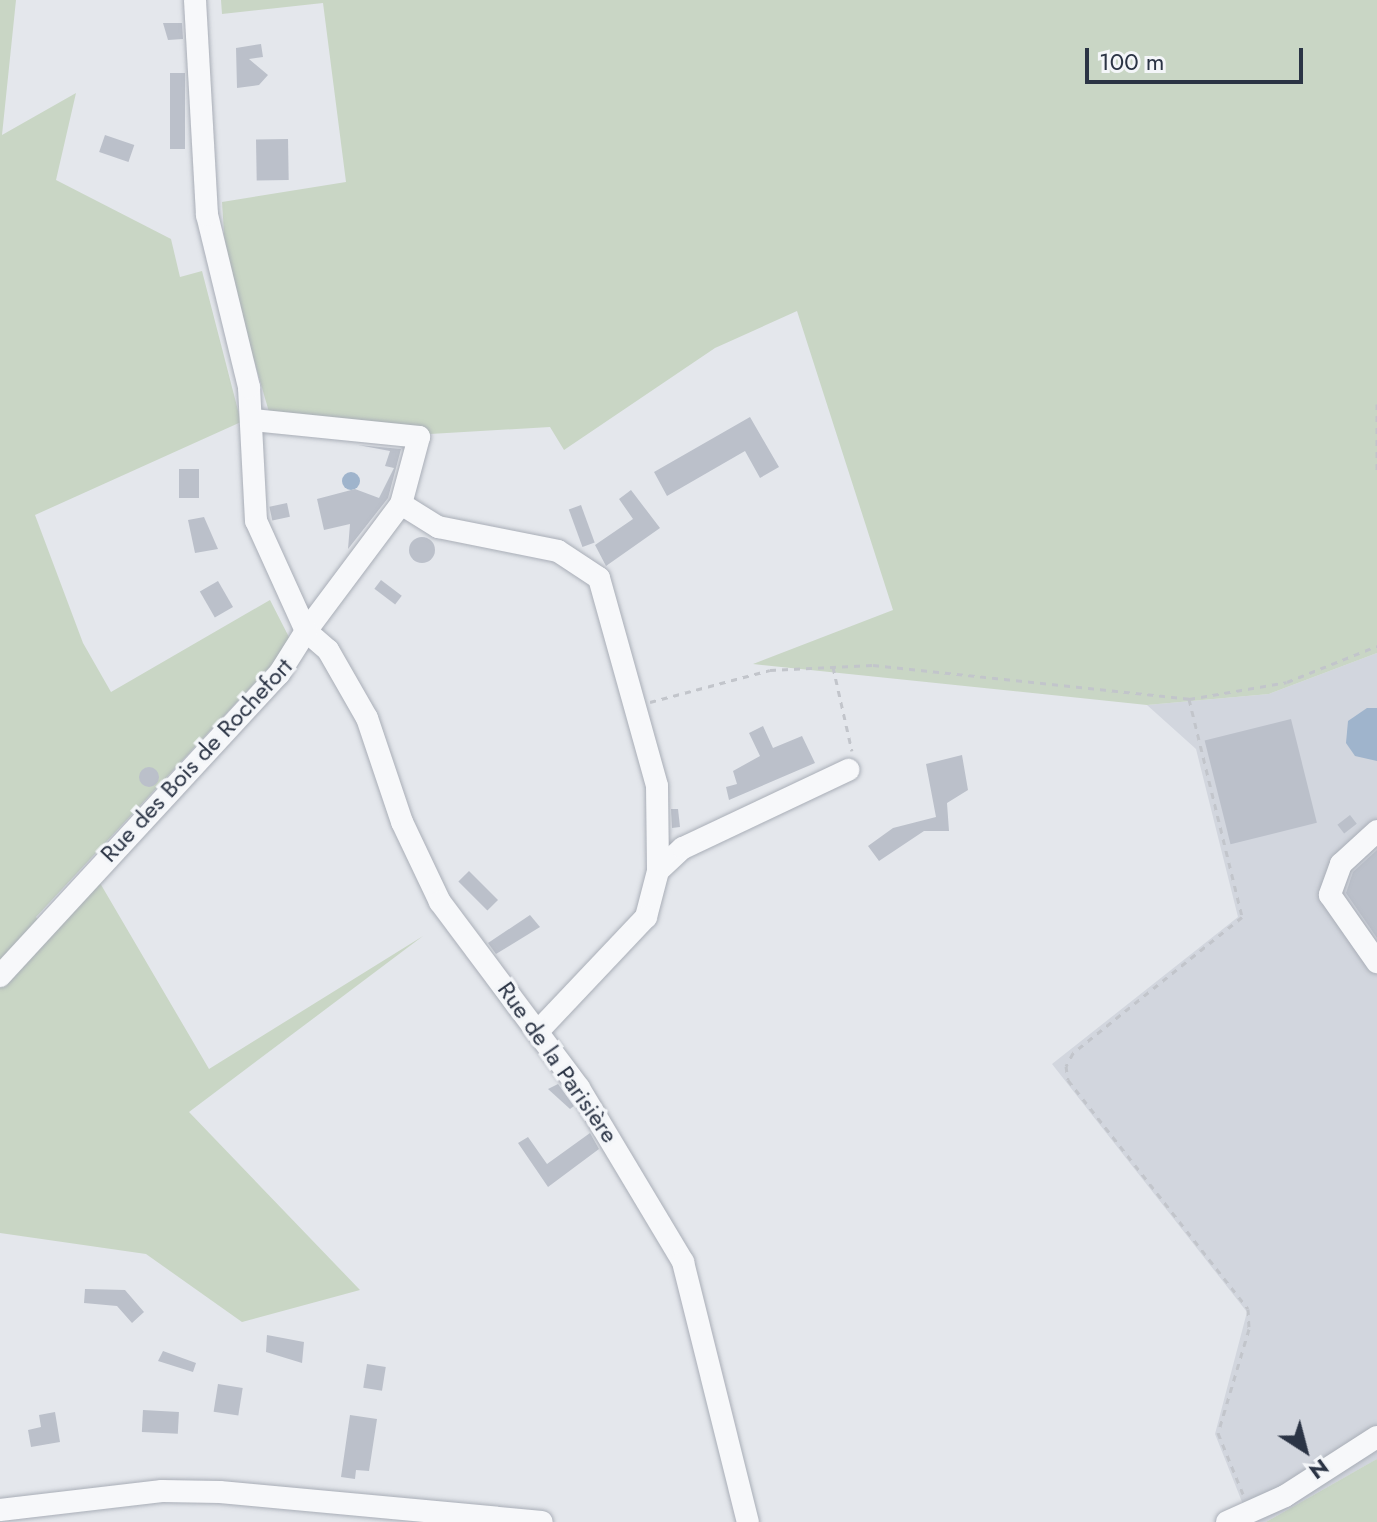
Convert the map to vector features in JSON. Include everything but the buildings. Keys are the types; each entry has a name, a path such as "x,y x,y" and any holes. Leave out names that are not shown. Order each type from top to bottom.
{"street":[{"name":"Rue des Bois de Rochefort","path":"0,976 279,674 306,631 256,521 253,420 207,215 195,0"},
{"path":"253,420 419,437 401,504 306,631"},
{"path":"401,504 438,527 582,561 599,578 657,786 658,871 646,917 540,1029"},
{"name":"Rue de la Parisière","path":"306,631 328,650 367,718 440,902 540,1029 651,1199 683,1262 748,1522"},
{"path":"658,871 683,848 848,770"},
{"path":"1377,831 1332,877 1330,895 1377,962"},
{"path":"1227,1522 1252,1512 1377,1437"},
{"path":"0,1510 220,1492 542,1522"}],"path":[{"path":"1377,404 1377,475"},
{"path":"635,704 770,670 833,667 1189,699 1287,682 1377,646"},
{"path":"833,667 852,747 848,770"},
{"path":"1189,699 1242,917 1073,1053 1066,1066 1068,1080 1248,1309 1249,1329 1218,1433 1252,1512"}],"shaded area":[{"path":"1377,653 1377,1459 1266,1522 1250,1522 1215,1434 1247,1312 1052,1064 1238,917 1196,749 1147,705 1269,694"}],"green space":[{"path":"0,0 16,0 2,135 76,93 56,180 171,239 180,277 202,271 241,422 35,515 83,643 111,692 270,600 292,643 36,917 49,934 100,883 209,1069 423,936 189,1112 360,1290 242,1322 146,1254 0,1233"},
{"path":"221,0 1377,0 1377,653 1269,694 1147,705 753,664 893,610 797,311 715,348 564,450 550,427 430,434 269,412 226,264 222,202 346,182 323,3 222,14"},
{"path":"1375,1460 1377,1522 1266,1522"}],"water":[{"path":"347,472 355,472 360,481 358,488 347,490 342,485 342,477"},
{"path":"1367,708 1377,708 1377,761 1355,756 1346,743 1348,721"}]}
